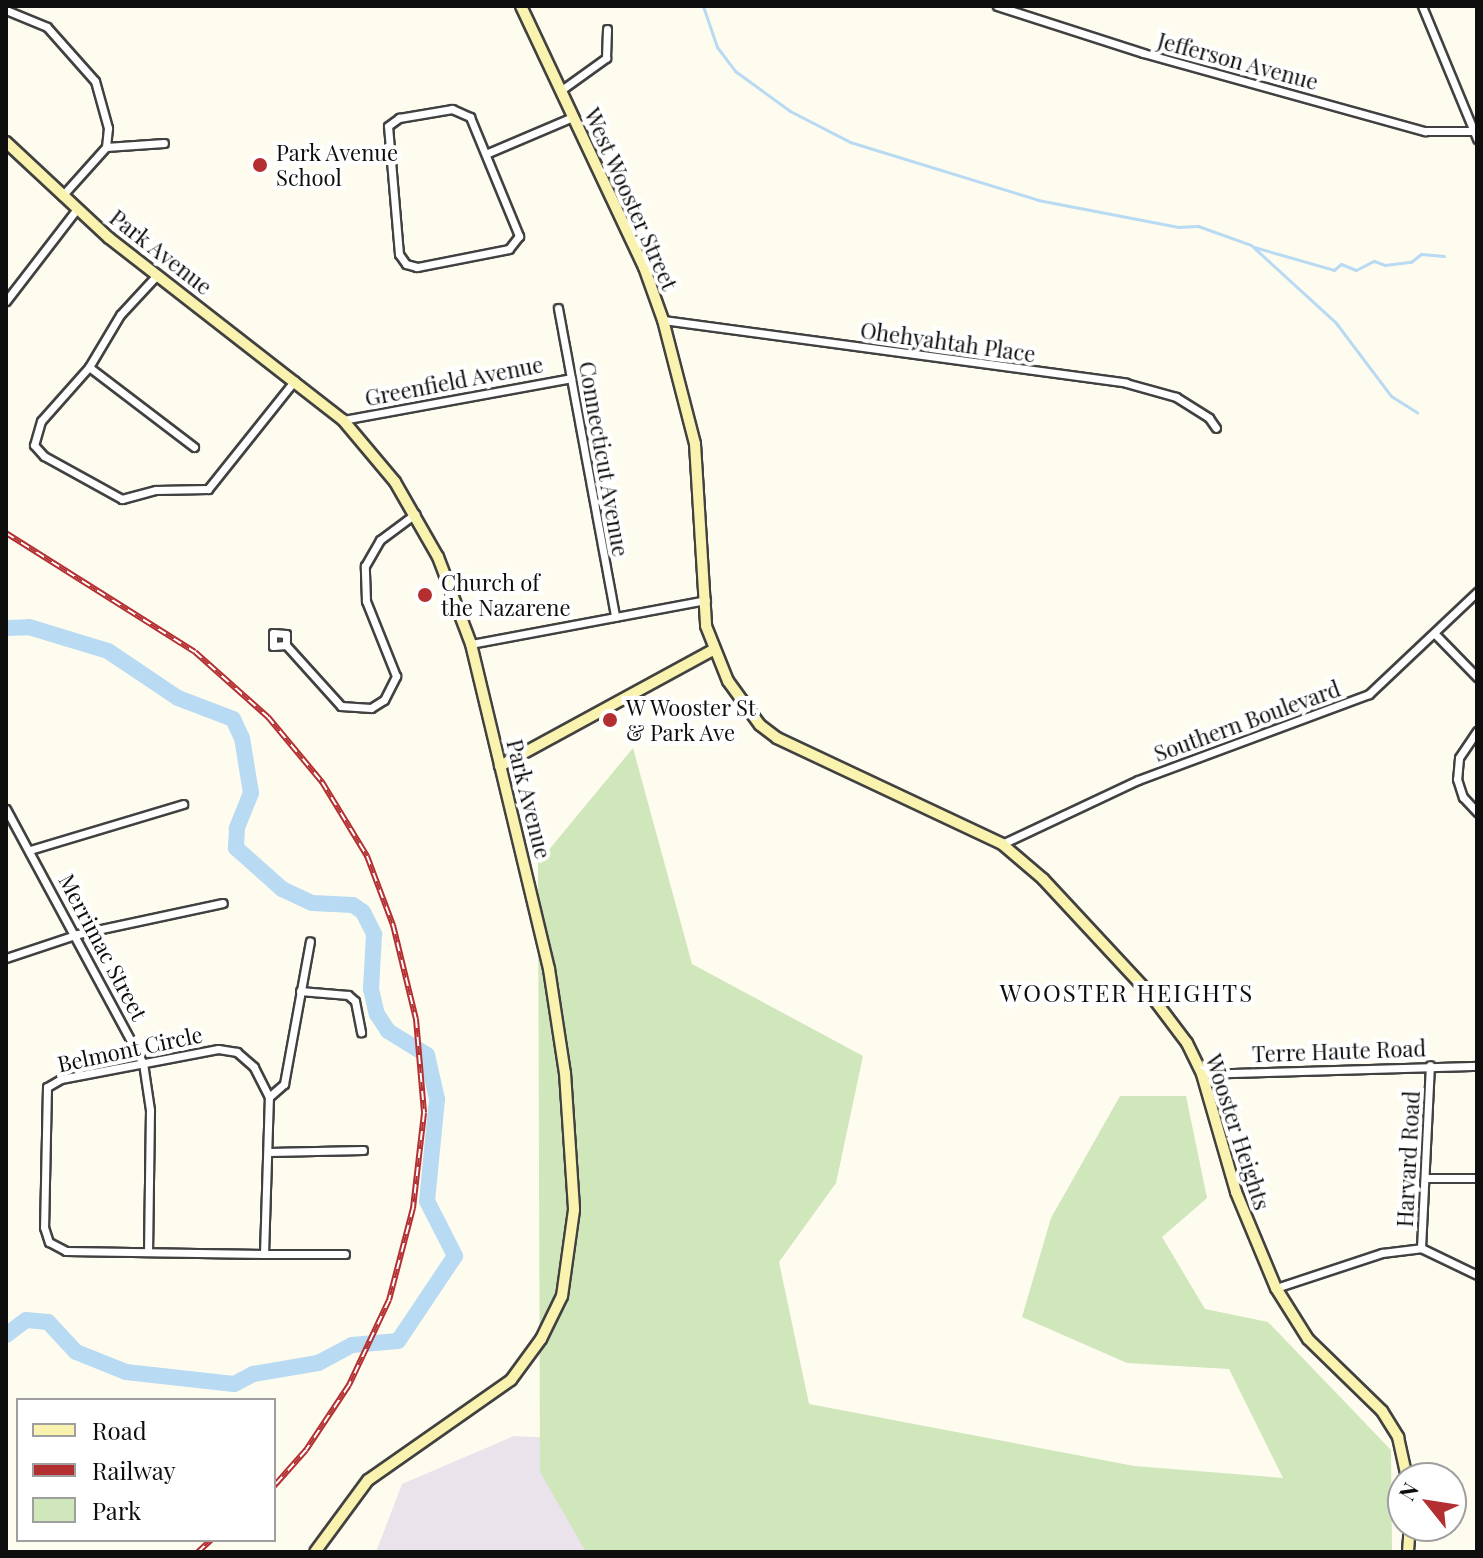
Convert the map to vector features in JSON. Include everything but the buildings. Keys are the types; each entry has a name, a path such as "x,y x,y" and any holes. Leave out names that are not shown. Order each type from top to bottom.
{"main road":[{"name":"West Wooster Street","path":"521,6 644,267 663,320 695,444 706,600 713,650"},
{"name":"Park Avenue","path":"6,142 76,210 343,420 370,448 415,514 458,603 471,644 562,1039 574,1210 567,1275 547,1328 511,1380 368,1480 315,1552"},
{"path":"500,766 713,650"},
{"name":"Wooster Heights","path":"713,650 743,705 777,738 1002,844 1043,879 1150,994 1187,1043 1202,1074 1236,1192 1276,1288 1308,1339 1382,1411 1398,1437 1403,1462"}],"street":[{"name":"Jefferson Avenue","path":"997,6 1143,53 1425,131 1475,135"},
{"path":"1422,6 1475,135"},
{"path":"6,10 47,27 95,81 108,128 106,147 62,196"},
{"path":"560,91 606,58 607,29"},
{"path":"462,110 488,153 494,178 518,225 516,244 417,267 406,264 399,254 388,126 399,118 462,110"},
{"path":"488,153 573,117"},
{"path":"106,147 164,143"},
{"path":"6,301 76,210"},
{"path":"157,275 120,315 89,367 41,421 34,445 103,492 122,499 156,490 208,489 295,380"},
{"name":"Connecticut Avenue","path":"558,308 615,617"},
{"name":"Ohehyahtah Place","path":"663,320 1126,383 1176,397 1198,408 1216,428"},
{"path":"89,367 194,447"},
{"name":"Greenfield Avenue","path":"343,420 571,378"},
{"path":"286,645 341,706 355,710 384,700 396,676 366,601 365,566 380,540 415,514"},
{"name":"Southern Boulevard","path":"1002,844 1150,775 1343,707 1391,678 1477,592"},
{"path":"471,644 706,600"},
{"path":"1436,635 1477,677"},
{"path":"1477,731 1459,758 1457,779 1463,797 1477,812"},
{"path":"30,850 183,804"},
{"name":"Merrimac Street","path":"6,809 78,934 143,1063 150,1110 148,1252"},
{"path":"6,958 78,934 223,903"},
{"path":"264,1254 269,1097 284,1084 310,941"},
{"path":"300,991 348,995 355,1001 361,1032"},
{"name":"Belmont Circle","path":"269,1097 254,1067 237,1052 218,1049 61,1079 47,1087 44,1227 49,1242 66,1251 345,1254"},
{"name":"Harvard Road","path":"1276,1288 1382,1253 1421,1248 1430,1065"},
{"name":"Terre Haute Road","path":"1202,1074 1477,1066"},
{"path":"269,1152 363,1150"},
{"path":"1425,1178 1477,1178"},
{"path":"1421,1248 1477,1275"}],"shaded area":[{"path":"514,1436 668,1443 628,1552 376,1552 402,1484"}],"green space":[{"path":"633,748 692,964 863,1056 836,1183 779,1262 809,1404 1134,1466 1283,1478 1229,1369 1127,1363 1022,1317 1051,1218 1120,1096 1186,1096 1207,1198 1162,1237 1205,1309 1268,1322 1391,1450 1391,1462 1387,1462 1387,1542 1392,1542 1392,1552 586,1552 540,1472 538,863"}],"waterway":[{"path":"703,6 717,47 735,71 790,111 850,142 1038,200 1178,227 1198,226 1251,245 1336,323 1391,396 1417,412"},
{"path":"1254,247 1334,270 1341,264 1356,270 1374,261 1385,265 1411,262 1421,254 1444,256"},
{"path":"6,628 29,627 108,651 178,698 233,719 242,738 251,793 237,828 236,848 282,889 312,903 353,905 363,912 374,934 371,989 377,1014 388,1031 427,1055 437,1099 427,1201 455,1256 398,1341 352,1345 318,1363 253,1374 234,1384 126,1372 76,1352 48,1322 26,1320 6,1335"}],"railway":[{"path":"6,533 195,652 268,717 322,782 367,856 393,925 416,1019 424,1113 413,1208 389,1300 349,1385 306,1450 276,1484"},
{"path":"198,1552 209,1542"}],"place":[{"name":"Park Avenue School","path":"260,165"},
{"name":"Church of the Nazarene","path":"425,595"},
{"name":"W Wooster St & Park Ave","path":"610,720"}],"district":[{"name":"WOOSTER HEIGHTS","path":"1127,993"}]}
